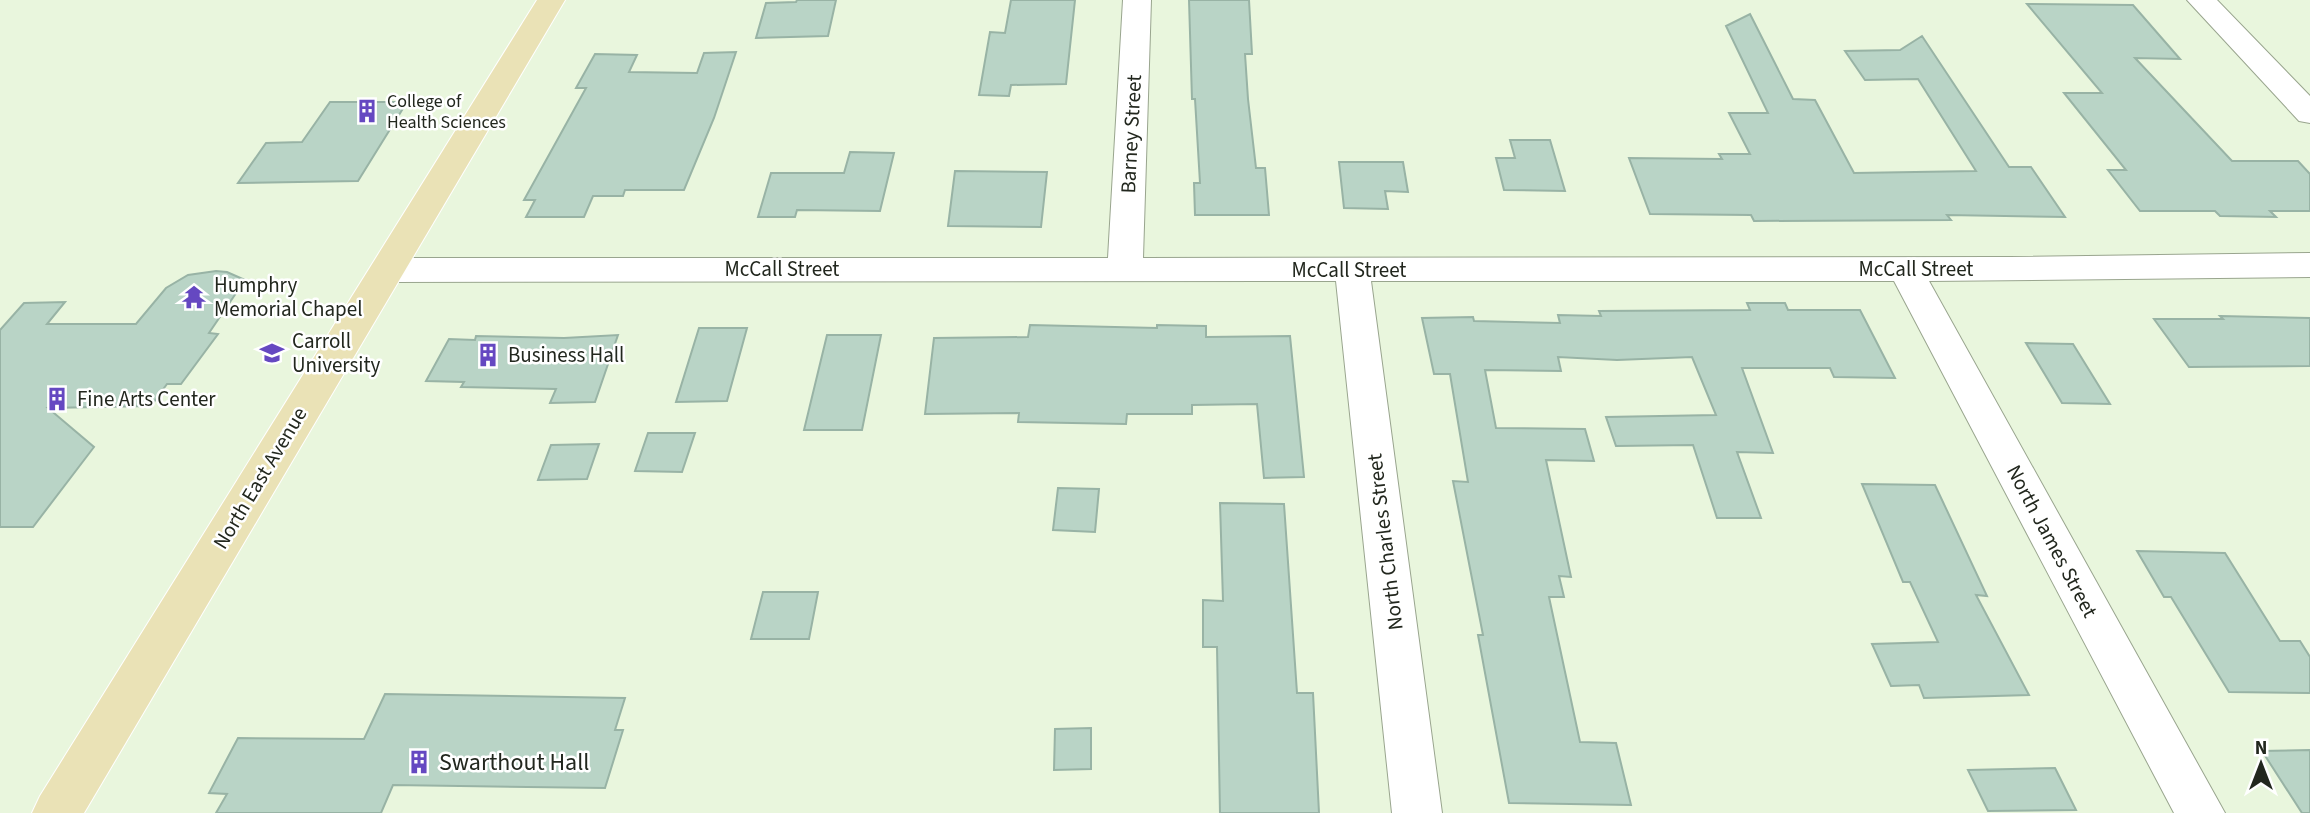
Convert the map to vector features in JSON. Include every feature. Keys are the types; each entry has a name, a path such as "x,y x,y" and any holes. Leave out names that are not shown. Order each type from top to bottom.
{"main road":[{"name":"North East Avenue","path":"57,813 551,0"}],"street":[{"name":"Barney Street","path":"1125,269 1137,0"},
{"path":"2201,0 2310,114"},
{"name":"McCall Street","path":"388,270 1905,269 2310,265"},
{"name":"North James Street","path":"1905,269 2200,813"},
{"name":"North Charles Street","path":"1352,270 1417,813"}],"building":[{"path":"836,0 828,36 756,38 766,3"},
{"path":"1011,0 1075,0 1066,84 1011,85 1009,96 979,95 990,32 1005,33"},
{"path":"1189,0 1249,0 1252,54 1245,54 1248,99 1256,168 1265,168 1269,215 1195,215 1194,183 1200,183 1195,99 1192,99"},
{"path":"2027,4 2133,5 2180,59 2135,58 2232,161 2298,161 2310,174 2310,211 2270,211 2276,217 2220,216 2215,211 2140,211 2108,170 2126,170 2064,93 2102,93"},
{"path":"1750,14 1793,99 1815,100 1854,173 1976,171 1918,79 1865,80 1845,51 1900,50 1922,36 2009,167 2031,167 2065,217 1947,215 1951,220 1754,221 1751,215 1650,214 1629,158 1722,159 1719,154 1750,154 1729,113 1768,113 1726,26"},
{"path":"736,52 714,118 684,190 625,190 623,196 593,196 584,217 526,217 535,200 524,200 586,88 576,88 595,54 637,55 629,72 697,73 704,53"},
{"path":"330,102 407,102 358,181 238,183 266,143 302,142"},
{"path":"1510,140 1550,140 1565,191 1504,190 1496,158 1515,158"},
{"path":"850,152 894,153 880,211 797,210 795,217 758,217 771,173 844,173"},
{"path":"1339,162 1403,162 1408,192 1385,191 1388,209 1344,208"},
{"path":"955,171 1047,172 1041,227 948,226"},
{"name":"Fine Arts Center","path":"227,272 245,280 209,333 218,334 181,384 167,384 151,406 48,408 94,447 33,527 0,527 0,330 24,303 65,302 47,324 136,324 166,288 188,275"},
{"path":"1747,303 1785,303 1788,310 1860,310 1895,378 1834,377 1830,368 1742,368 1773,453 1737,452 1761,518 1717,518 1693,445 1616,446 1606,417 1716,415 1692,357 1617,360 1558,357 1561,371 1485,370 1496,428 1585,429 1594,461 1546,460 1571,577 1559,576 1564,597 1549,597 1580,742 1616,743 1631,805 1509,803 1478,635 1483,635 1453,481 1468,482 1450,374 1434,374 1422,318 1473,317 1474,321 1560,323 1558,315 1601,316 1599,311 1750,310"},
{"path":"2220,316 2310,318 2310,366 2189,367 2154,319 2223,319"},
{"path":"1030,325 1157,328 1157,325 1206,326 1206,337 1290,336 1304,477 1264,478 1257,404 1192,405 1192,414 1127,414 1126,424 1018,422 1019,413 925,414 934,338 1028,337"},
{"path":"699,328 747,328 727,401 676,402"},
{"path":"618,335 595,402 550,403 556,389 461,387 464,382 426,381 449,339 475,340 476,336 564,338"},
{"path":"827,335 881,335 862,430 804,430"},
{"path":"2026,343 2073,344 2110,404 2062,403"},
{"path":"648,433 695,433 682,472 635,471"},
{"path":"599,444 587,479 538,480 551,445"},
{"path":"1862,484 1935,485 1987,596 1976,595 2029,695 1924,698 1919,685 1891,686 1872,644 1938,642 1910,582 1903,582"},
{"path":"1058,488 1099,489 1095,532 1053,530"},
{"path":"1220,503 1284,504 1297,693 1313,693 1319,813 1220,813 1217,647 1203,647 1203,600 1223,601"},
{"path":"2137,551 2225,553 2280,641 2300,641 2310,657 2310,693 2229,692 2171,597 2164,597"},
{"path":"763,592 818,592 809,639 751,639"},
{"name":"Swarthout Hall","path":"385,694 625,698 615,730 623,730 605,788 393,785 381,813 216,813 227,794 209,793 238,738 364,739"},
{"path":"1091,728 1091,769 1054,770 1055,729"},
{"path":"2310,750 2310,813 2302,813 2262,751"},
{"path":"2055,768 2076,810 1988,811 1968,770"}],"place":[{"name":"College of Health Sciences","path":"367,111"},
{"name":"Humphry Memorial Chapel","path":"194,297"},
{"name":"Carroll University","path":"272,353"},
{"name":"Business Hall","path":"488,355"},
{"name":"Fine Arts Center","path":"57,399"},
{"name":"Swarthout Hall","path":"419,762"}]}
